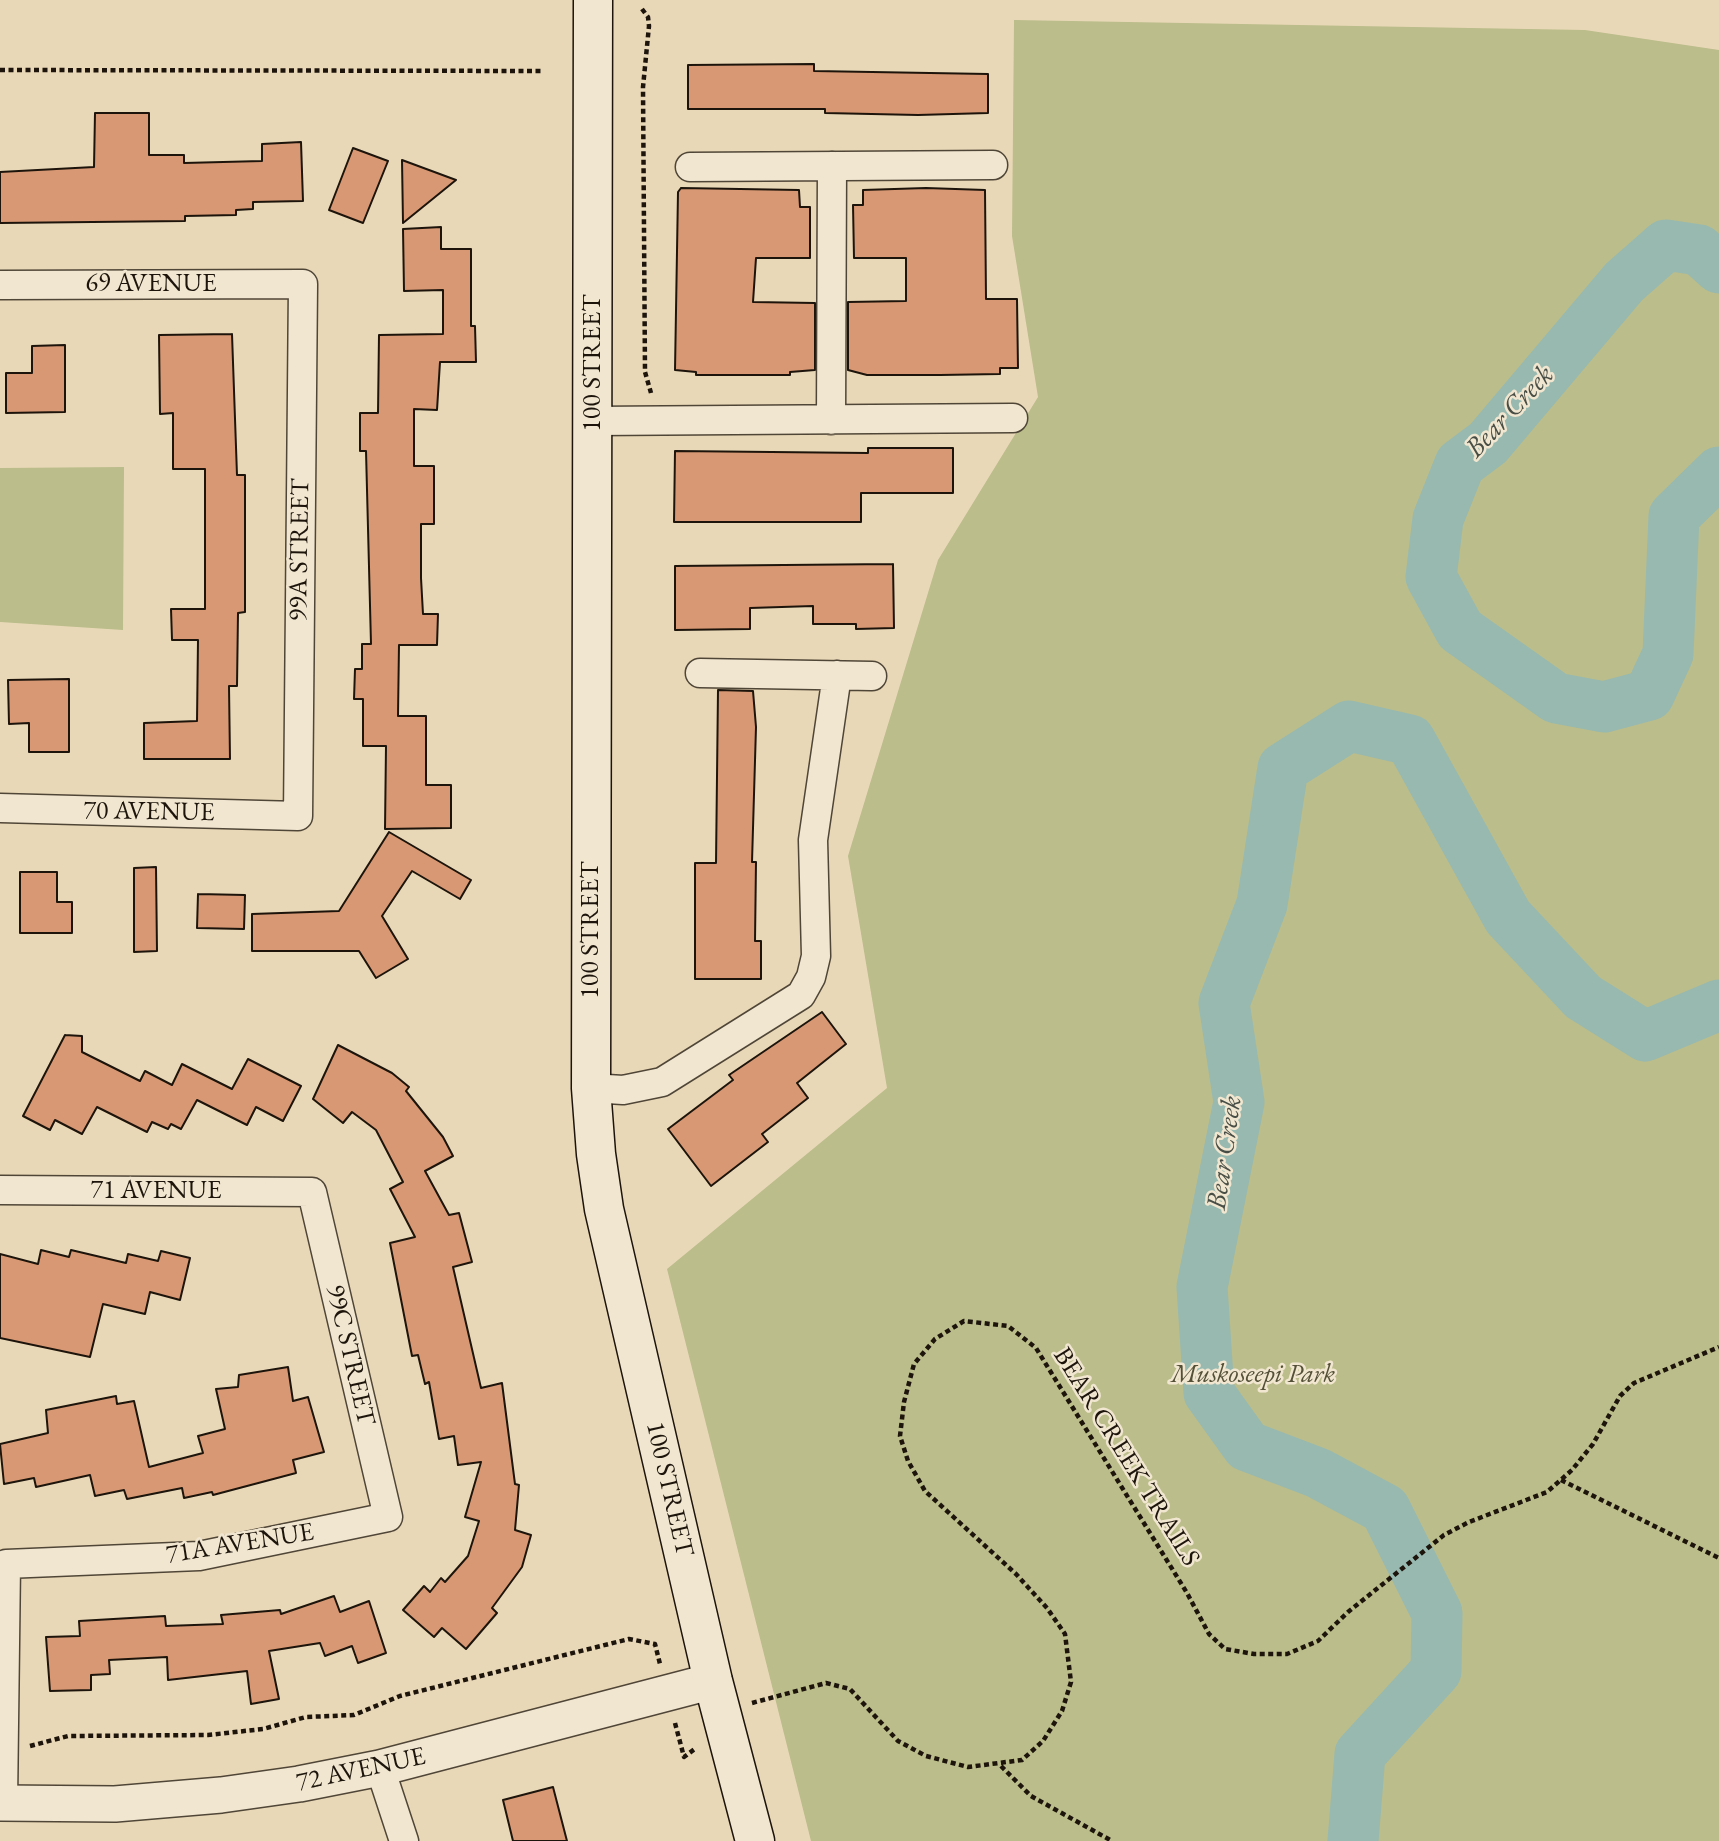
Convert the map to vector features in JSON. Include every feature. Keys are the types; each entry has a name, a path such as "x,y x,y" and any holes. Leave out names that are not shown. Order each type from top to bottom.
{"main road":[{"name":"100 STREET","path":"593,0 591,1088 604,1209 713,1681 755,1841"}],"street":[{"path":"690,167 993,165"},
{"path":"831,420 832,166"},
{"name":"69 AVENUE","path":"0,285 303,284"},
{"name":"99A STREET","path":"298,816 303,284"},
{"path":"594,421 1013,418"},
{"path":"699,673 872,676"},
{"path":"591,1088 623,1090 662,1082 801,995 811,977 816,956 813,840 837,675"},
{"name":"70 AVENUE","path":"0,808 298,816"},
{"name":"71 AVENUE","path":"0,1190 312,1192"},
{"name":"99C STREET","path":"312,1192 388,1517"},
{"name":"71A AVENUE","path":"3,1754 6,1564 199,1556 388,1517"},
{"name":"72 AVENUE","path":"1,1803 115,1804 221,1795 299,1784 380,1768 713,1681"},
{"path":"1,1803 3,1754"},
{"path":"380,1768 404,1841"}],"path":[{"path":"642,9 648,17 649,26 643,87 645,372 652,395 678,421"},
{"path":"0,70 544,71"},
{"name":"BEAR CREEK TRAILS","path":"668,1693 684,1757 756,1700 826,1684 850,1689 898,1741 926,1756 968,1767 1001,1765 1022,1760 1043,1741 1062,1711 1071,1682 1070,1653 1065,1634 1047,1608 1016,1574 925,1491 908,1461 900,1436 904,1402 914,1364 935,1339 964,1321 1009,1326 1036,1348 1180,1581 1209,1634 1225,1649 1254,1654 1287,1654 1318,1641 1348,1612 1444,1535 1469,1522 1547,1492 1561,1480"},
{"path":"1719,1347 1634,1382 1619,1396 1593,1444 1561,1480 1719,1558"},
{"path":"3,1754 68,1737 208,1735 263,1729 306,1717 354,1715 400,1696 629,1640 655,1644 668,1693"},
{"path":"1001,1765 1031,1796 1112,1841"}],"green space":[{"name":"Muskoseepi Park","path":"1014,20 1585,30 1719,50 1719,1841 811,1841 667,1269 887,1088 848,856 938,560 1038,397 1012,236"},
{"path":"124,467 123,630 0,622 0,468"}],"building":[{"path":"814,64 814,71 988,74 988,113 918,115 825,113 825,109 688,109 688,65"},
{"path":"95,113 149,113 149,155 184,155 184,163 262,161 262,144 301,142 303,201 253,202 253,209 236,210 236,215 185,216 185,221 0,223 0,172 94,167"},
{"path":"353,148 388,161 363,223 329,210"},
{"path":"402,160 456,180 403,223"},
{"path":"681,188 799,190 800,207 810,207 810,258 756,258 753,302 815,303 815,370 790,372 790,375 696,375 696,372 675,370 678,192"},
{"path":"863,190 985,190 986,299 1017,299 1018,368 1000,368 1000,374 940,375 867,375 848,370 848,302 906,301 906,258 854,258 853,205 863,205"},
{"path":"441,227 441,249 471,249 471,326 475,326 476,362 440,362 437,410 414,409 414,466 434,466 434,524 421,524 421,578 423,614 438,614 437,645 399,645 398,716 426,716 426,785 451,785 451,828 385,829 386,746 363,746 363,699 354,699 355,669 362,669 362,644 371,644 366,451 360,451 360,413 378,413 379,335 443,334 443,290 404,291 403,229"},
{"path":"232,334 237,475 245,475 245,612 238,613 237,686 229,686 230,759 144,759 144,723 197,721 198,640 172,640 171,609 205,609 205,469 173,469 173,413 160,414 159,335"},
{"path":"65,345 65,412 6,413 6,373 32,373 32,346"},
{"path":"868,448 953,448 953,493 861,493 861,522 674,522 675,451 868,453"},
{"path":"893,564 894,628 856,629 856,624 813,624 813,606 750,608 750,629 675,630 675,566"},
{"path":"69,679 69,752 29,752 29,723 9,724 8,680"},
{"path":"718,690 753,691 756,727 752,862 756,862 755,941 761,941 761,979 695,979 695,863 716,863"},
{"path":"389,832 471,880 460,899 412,871 382,916 408,959 376,978 359,951 252,951 252,914 339,911"},
{"path":"156,867 157,951 134,952 134,868"},
{"path":"20,872 57,872 57,902 72,902 72,933 20,933"},
{"path":"198,894 245,895 244,929 197,928"},
{"path":"822,1012 846,1044 797,1083 808,1098 762,1134 768,1142 711,1186 668,1129 733,1080 729,1075"},
{"path":"65,1035 82,1036 82,1052 140,1081 145,1071 172,1085 182,1064 232,1089 248,1059 301,1086 283,1121 256,1107 247,1125 197,1100 181,1129 171,1124 168,1129 152,1122 147,1132 97,1107 82,1134 55,1120 50,1130 23,1116"},
{"path":"338,1045 392,1073 409,1087 406,1091 443,1137 453,1156 425,1171 449,1215 459,1213 472,1262 453,1267 481,1388 502,1383 515,1484 519,1485 515,1530 531,1535 522,1567 492,1608 497,1613 466,1649 442,1628 434,1637 403,1610 424,1586 430,1592 441,1578 445,1582 468,1556 479,1521 465,1517 481,1462 458,1465 454,1436 439,1439 429,1382 425,1384 418,1355 412,1356 390,1243 415,1237 390,1189 403,1182 376,1130 352,1112 343,1123 313,1099"},
{"path":"41,1250 69,1257 71,1250 126,1263 128,1254 158,1261 161,1251 190,1258 180,1300 150,1292 145,1314 103,1304 90,1357 0,1338 0,1254 38,1264"},
{"path":"288,1367 293,1401 308,1397 324,1452 293,1460 296,1473 213,1495 212,1492 184,1498 182,1488 127,1499 124,1490 95,1496 90,1475 36,1487 34,1478 4,1484 0,1444 48,1433 46,1410 116,1396 117,1404 134,1401 149,1467 203,1453 198,1436 225,1429 216,1389 238,1387 239,1375"},
{"path":"334,1596 340,1612 369,1601 386,1653 358,1663 352,1646 325,1656 320,1643 269,1651 279,1699 251,1704 247,1671 168,1680 167,1657 109,1660 110,1674 91,1675 91,1690 50,1691 46,1637 80,1636 79,1621 165,1616 166,1626 223,1624 221,1615 280,1610 281,1614"},
{"path":"553,1787 567,1841 513,1841 503,1800"}],"waterway":[{"name":"Bear Creek","path":"1719,268 1699,250 1666,245 1624,282 1488,443 1460,464 1438,519 1431,577 1460,630 1556,698 1604,707 1649,695 1668,654 1674,516 1719,472"},
{"name":"Bear Creek","path":"1353,1841 1360,1754 1436,1671 1437,1613 1385,1509 1318,1473 1247,1446 1209,1393 1202,1287 1239,1102 1224,1003 1262,904 1283,768 1349,726 1410,740 1508,917 1583,997 1645,1036 1719,1005"}]}
